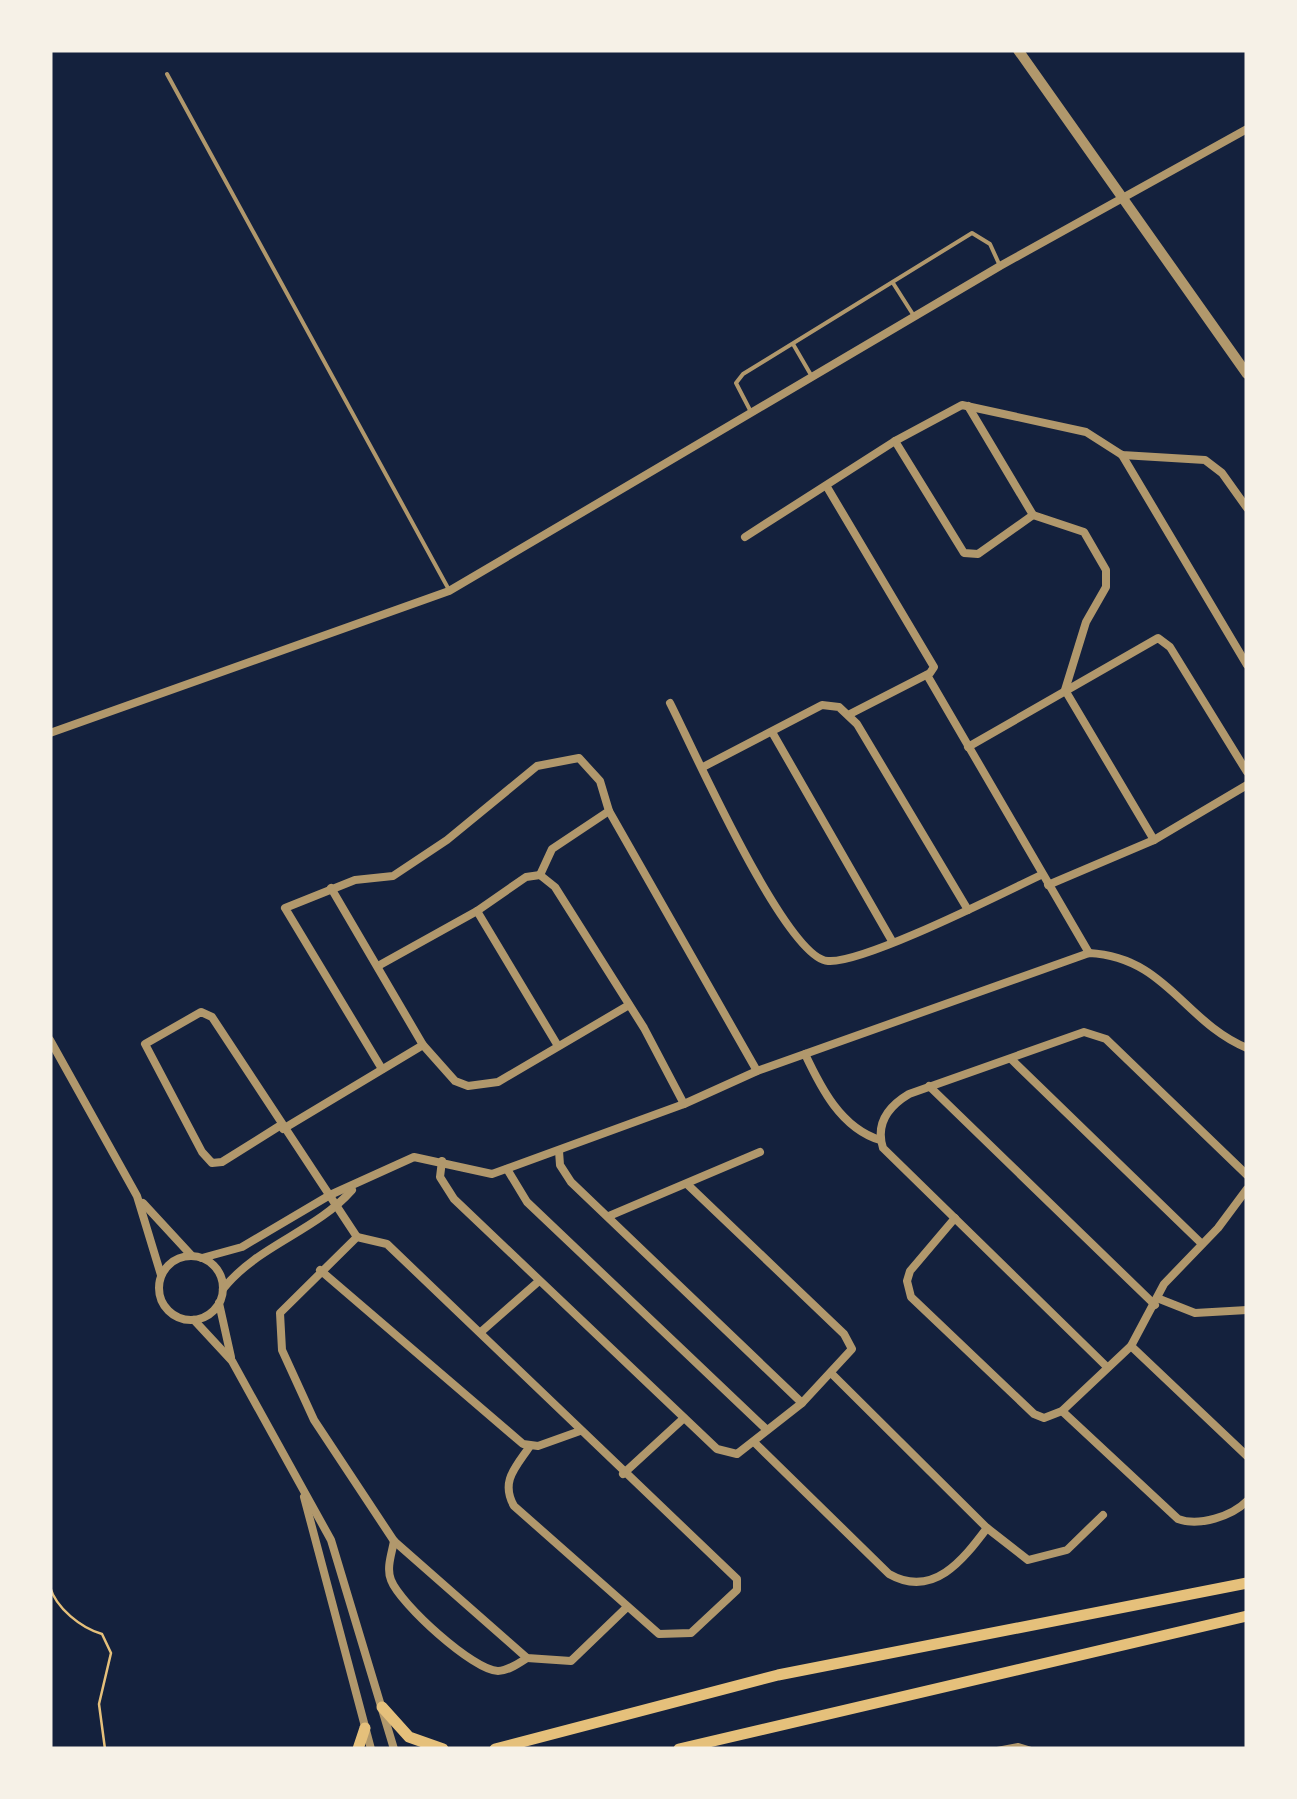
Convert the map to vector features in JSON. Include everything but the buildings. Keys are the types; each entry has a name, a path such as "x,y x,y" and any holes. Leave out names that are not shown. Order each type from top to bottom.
{"main road":[{"path":"495,1749 778,1675 1247,1583"},
{"path":"678,1749 1247,1616"},
{"path":"382,1707 410,1737 443,1749"},
{"path":"358,1749 365,1728"}],"street":[{"path":"1018,50 1247,374"},
{"path":"50,733 450,591 1000,266 1247,129"},
{"path":"745,537 956,406 1086,432 1122,455 1247,665"},
{"path":"968,406 1033,515 1084,532 1106,570 1106,587 1086,622 1065,690 1154,840"},
{"path":"894,442 964,553 978,554 1033,515"},
{"path":"1122,455 1205,460 1222,472 1247,508"},
{"path":"827,487 934,667 927,675 850,714"},
{"path":"968,747 1152,639 1163,640 1247,772"},
{"path":"927,675 1089,953"},
{"path":"670,703 776,909 802,946 828,962 968,910 1041,874"},
{"path":"702,768 822,705 839,707 850,714 968,910"},
{"path":"772,732 892,941"},
{"path":"382,1069 285,908 331,888 402,871 447,840 508,786 550,761 579,758 592,768 609,812 757,1071"},
{"path":"1048,885 1154,840 1247,785"},
{"path":"540,875 552,849 609,812"},
{"path":"378,966 477,912 526,877 540,875 556,887 630,1005 684,1104"},
{"path":"331,888 423,1044 455,1081 468,1086 498,1082 630,1005"},
{"path":"477,912 558,1046"},
{"path":"202,1258 254,1241 330,1195 354,1187 402,1160 442,1161 478,1174 507,1169 684,1104 757,1071 1089,953 1136,962 1217,1031 1247,1048"},
{"path":"423,1044 382,1069 282,1127 222,1162 212,1162 202,1152 145,1044 206,1013 282,1127 330,1195 357,1238 387,1244 737,1579 738,1590 691,1633 658,1634 625,1609 514,1506 507,1493 507,1480 530,1446 580,1431"},
{"path":"880,1140 886,1113 909,1094 1012,1060 1070,1035 1096,1034 1247,1176"},
{"path":"50,1040 137,1196 161,1275 158,1290 166,1308 174,1316 194,1320 204,1318 220,1303"},
{"path":"805,1054 820,1086 845,1118 864,1135 880,1140 1106,1366"},
{"path":"1012,1060 1202,1244"},
{"path":"929,1086 1156,1302 1195,1314 1247,1310"},
{"path":"559,1151 564,1173 802,1402"},
{"path":"609,1216 760,1152"},
{"path":"442,1161 440,1177 448,1194 728,1455 755,1443 851,1356 844,1334 687,1184"},
{"path":"507,1169 527,1202 767,1430"},
{"path":"232,1361 220,1303 223,1289 236,1271 337,1206 354,1187"},
{"path":"955,1218 910,1271 906,1282 911,1298 1034,1414 1044,1418 1062,1410 1131,1346 1164,1284 1247,1189"},
{"path":"137,1196 192,1256"},
{"path":"357,1238 280,1312 282,1350 314,1420 394,1541 527,1658"},
{"path":"254,1241 261,1254"},
{"path":"161,1275 172,1262 192,1256 202,1258 219,1272 223,1289"},
{"path":"320,1270 506,1434 530,1446"},
{"path":"482,1332 540,1280"},
{"path":"194,1320 232,1361 338,1558 394,1749"},
{"path":"1131,1346 1247,1456"},
{"path":"832,1374 987,1528 1028,1560 1067,1550 1103,1515"},
{"path":"1062,1410 1178,1519 1185,1522 1228,1515 1247,1501"},
{"path":"623,1474 684,1418"},
{"path":"755,1443 889,1574 902,1581 936,1578 950,1572 987,1528"},
{"path":"301,1489 371,1749"},
{"path":"394,1541 389,1573 392,1584 410,1606 479,1668 502,1672 527,1658 571,1661 625,1609"}],"lane":[{"path":"167,74 450,591"},
{"path":"751,412 736,384 738,379 972,233 990,244 1000,266"},
{"path":"893,283 914,316"},
{"path":"793,344 812,376"},
{"path":"997,1749 1018,1745 1032,1749"}],"path":[{"path":"50,1587 54,1598 74,1618 88,1630 102,1634 112,1653 99,1704 104,1749"}]}
